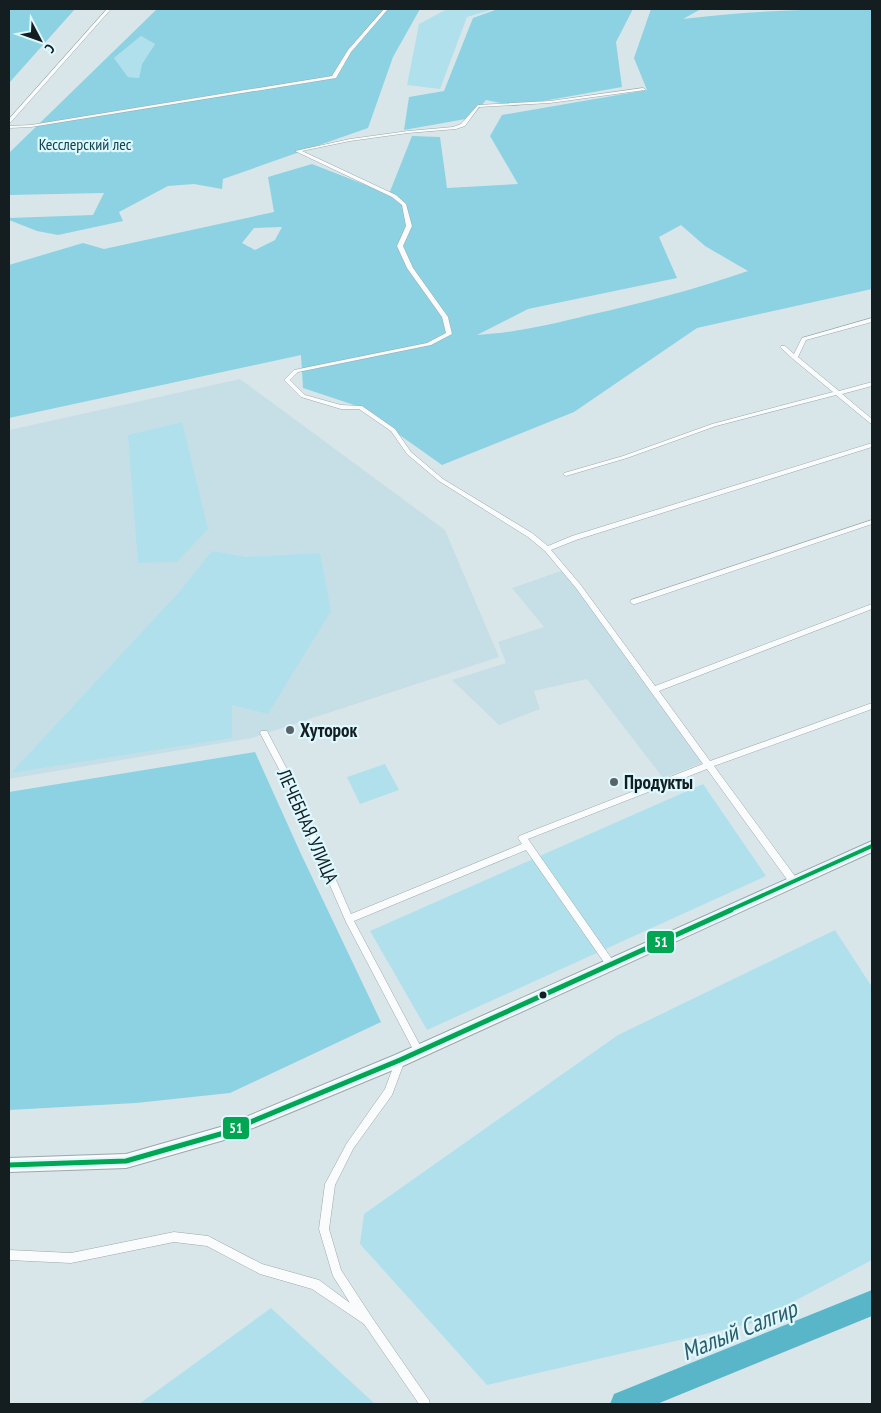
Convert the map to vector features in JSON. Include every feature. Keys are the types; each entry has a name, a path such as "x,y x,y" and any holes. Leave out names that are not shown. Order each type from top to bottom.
{"main road":[{"path":"9,1165 126,1161 224,1133 400,1060 872,846"}],"street":[{"path":"9,121 109,9"},
{"path":"9,128 334,77 349,51 386,9"},
{"path":"643,89 550,102 478,106 463,124 454,128 359,138 297,150 394,196 404,204 408,226 400,246 410,268 446,317 449,334 429,344 296,371 287,380 303,396 341,408 360,408 393,430 410,453 441,480 530,535 547,549 578,586 652,690 794,882"},
{"path":"796,358 804,339 872,320"},
{"path":"783,347 872,422"},
{"path":"566,474 625,457 714,424 872,384"},
{"path":"547,549 574,538 872,446"},
{"path":"633,602 872,522"},
{"path":"652,690 872,606"},
{"path":"349,919 524,842 708,765 872,706"},
{"name":"ЛЕЧЕБНАЯ УЛИЦА","path":"264,733 286,773 349,919 418,1052"},
{"path":"524,842 611,965"},
{"path":"400,1060 390,1092 350,1146 330,1184 324,1229 337,1272 369,1323 425,1404"},
{"path":"9,1255 71,1258 174,1237 208,1241 260,1269 316,1284 369,1323"}],"shaded area":[{"path":"447,9 494,9 467,17 440,89 407,85 419,24"},
{"path":"141,36 155,44 142,64 139,78 128,77 114,58"},
{"path":"240,379 445,530 499,657 252,738 9,779 9,430"},
{"path":"182,422 208,529 177,562 138,563 128,435"},
{"path":"212,551 247,557 320,553 331,611 268,714 232,705 232,738 11,773 179,592"},
{"path":"564,570 653,690 702,763 663,778 587,679 534,691 540,709 499,725 452,680 506,663 498,642 544,627 512,588"},
{"path":"385,764 399,790 360,804 347,777"},
{"path":"703,784 766,876 427,1030 370,931"},
{"path":"835,930 872,987 872,1260 753,1323 487,1385 360,1244 364,1214 618,1035"},
{"path":"271,1308 375,1404 139,1404"}],"green space":[{"path":"9,9 75,9 9,83"},
{"name":"Кесслерский лес","path":"157,9 420,9 393,57 368,128 223,179 222,189 194,184 168,186 119,212 123,221 58,235 37,231 9,220 9,218 93,215 104,193 9,195 9,153","holes":["141,36 155,44 142,64 139,78 128,77 114,58"]},
{"path":"498,9 633,9 616,42 622,87 515,106 486,100 471,118 404,130 409,97 444,91 473,18"},
{"path":"651,9 701,9 683,19 778,11 872,9 872,289 697,328 574,412 442,465 360,407 303,388 301,355 9,418 9,265 83,243 104,249 274,212 268,177 312,164 389,194 412,136 440,137 447,188 518,184 490,136 502,115 647,90 634,58","holes":["681,225 705,246 748,271 649,301 562,322 533,328 477,335 528,309 677,278 659,237","282,227 275,240 255,250 242,243 254,228"]},
{"path":"255,752 381,1022 230,1093 136,1103 9,1110 9,792"}],"waterway":[{"name":"Малый Салгир","path":"624,1404 872,1303"}],"transit line":[{"name":"51","path":"9,1165 126,1161 224,1133 400,1060 872,846"}],"place":[{"name":"Хуторок","path":"290,730"},
{"name":"Продукты","path":"614,782"}]}
